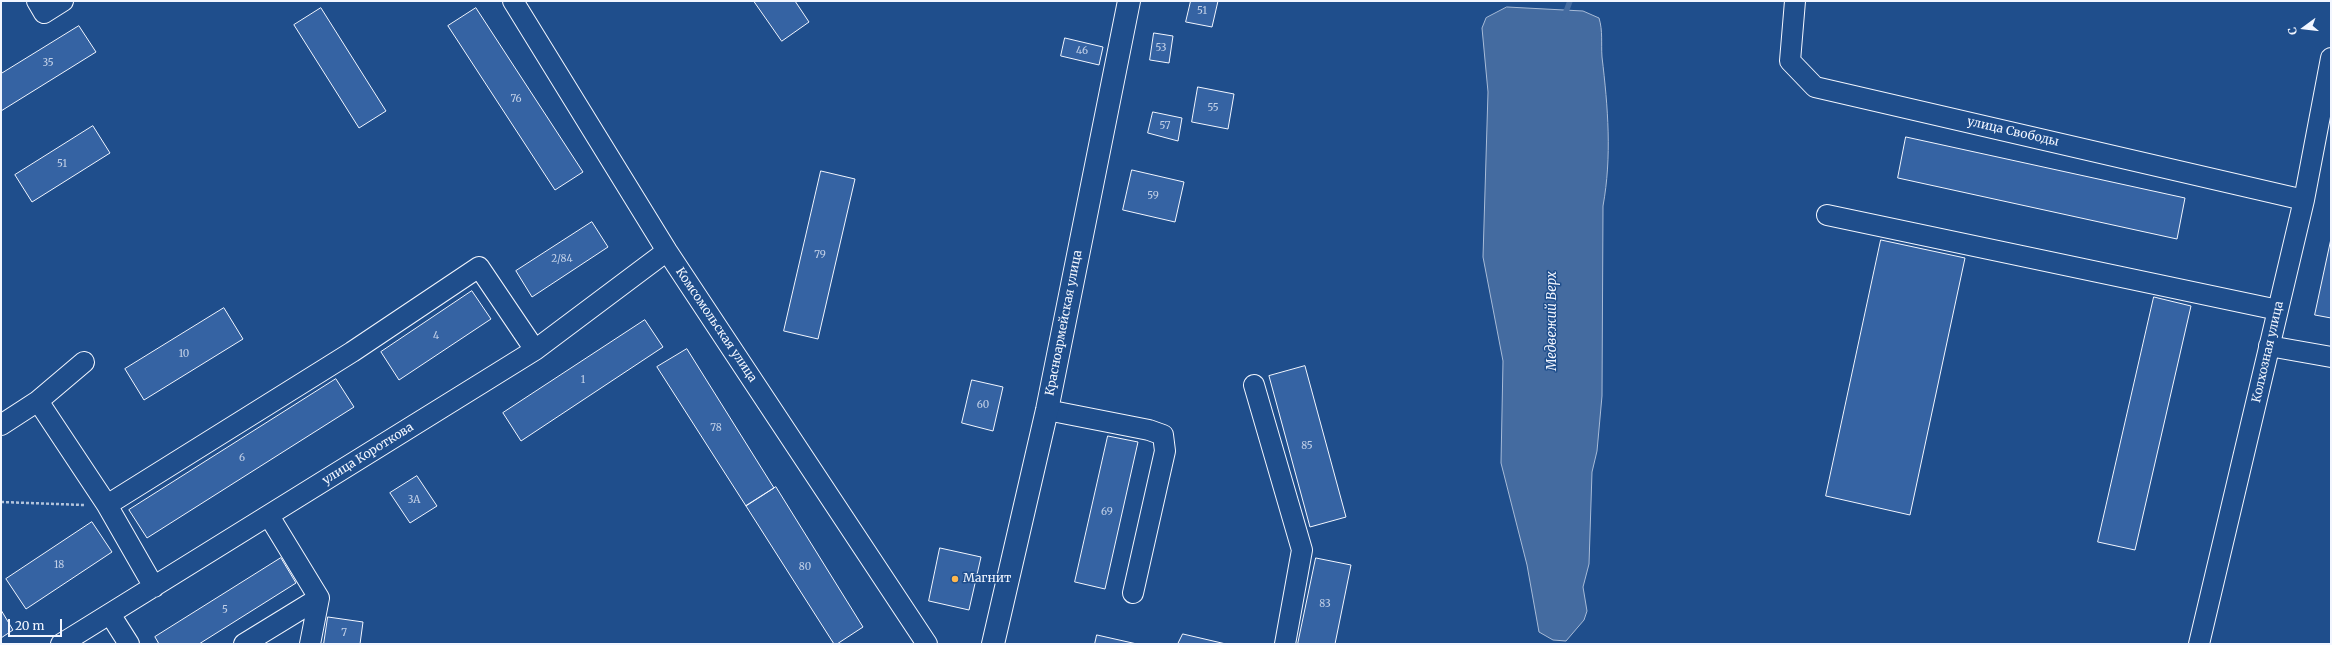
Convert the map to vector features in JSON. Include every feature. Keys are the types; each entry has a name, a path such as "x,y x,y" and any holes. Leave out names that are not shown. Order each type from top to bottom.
{"main road":[{"name":"Красноармейская улица","path":"993,644 1047,410 1129,1"}],"street":[{"path":"37,1 44,13 63,1"},
{"name":"Комсомольская улица","path":"512,1 667,251 927,644"},
{"name":"улица Свободы","path":"1795,1 1790,60 1815,87 2304,200"},
{"name":"Колхозная улица","path":"2199,644 2304,200 2331,58"},
{"path":"1827,215 2278,310"},
{"name":"улица Короткова","path":"61,644 535,350 667,251"},
{"path":"107,506 352,352 479,267 535,350"},
{"path":"2269,346 2331,357"},
{"path":"1,425 38,400 84,362"},
{"path":"1254,385 1302,550 1285,644"},
{"path":"38,400 107,506 154,586"},
{"path":"1047,410 1149,430 1163,435 1165,451 1133,593"},
{"path":"268,516 319,598 310,644"},
{"path":"244,644 319,598"},
{"path":"110,614 129,644"}],"path":[{"path":"1,502 107,506"}],"water":[{"path":"1507,7 1583,11 1599,18 1601,28 1608,132 1606,188 1603,206 1602,396 1597,451 1592,472 1589,564 1583,587 1587,611 1584,620 1566,641 1553,640 1539,632 1527,565 1501,463 1503,361 1483,257 1488,92 1482,28 1486,18"}],"building":[{"path":"754,1 795,1 809,22 782,41"},
{"path":"1191,1 1218,1 1212,27 1186,22"},
{"path":"321,8 386,111 359,128 294,25"},
{"path":"476,8 583,172 555,190 448,26"},
{"path":"79,26 96,52 1,111 1,74"},
{"path":"1154,33 1173,36 1169,63 1150,60"},
{"path":"1065,38 1103,47 1099,65 1061,56"},
{"path":"1198,87 1234,94 1228,129 1192,122"},
{"path":"1153,112 1182,118 1178,141 1148,133"},
{"path":"93,126 110,153 32,202 15,175"},
{"path":"1906,137 2185,198 2177,239 1898,178"},
{"path":"1132,170 1184,182 1175,222 1123,210"},
{"path":"821,171 855,179 818,339 784,331"},
{"path":"592,222 608,247 532,297 516,271"},
{"path":"2331,239 2331,318 2315,315"},
{"path":"1881,240 1965,258 1910,515 1826,496"},
{"path":"472,291 491,319 399,380 381,352"},
{"path":"2154,297 2191,306 2135,550 2098,542"},
{"path":"224,308 243,339 144,400 125,369"},
{"path":"645,320 663,347 521,441 503,413"},
{"path":"687,349 774,488 746,506 657,367"},
{"path":"1305,366 1346,517 1310,527 1269,376"},
{"path":"336,379 354,407 147,538 129,510"},
{"path":"972,380 1003,387 993,431 962,423"},
{"path":"1108,436 1138,442 1105,589 1075,582"},
{"path":"417,476 437,506 410,523 390,493"},
{"path":"776,487 863,627 837,644 834,644 746,506"},
{"path":"92,522 112,552 26,609 6,579"},
{"name":"Магнит","path":"940,548 981,557 969,610 929,601"},
{"path":"281,558 296,583 199,644 159,644 155,637"},
{"path":"1316,558 1351,565 1335,644 1298,644"},
{"path":"1,610 13,630 1,638"},
{"path":"328,617 363,622 360,644 324,644"},
{"path":"1183,634 1226,644 1178,644"},
{"path":"1097,635 1137,644 1095,644"}],"waterway":[{"name":"Медвежий Верх","path":"1564,17 1570,1"}],"place":[{"name":"Магнит","path":"955,579"}]}
